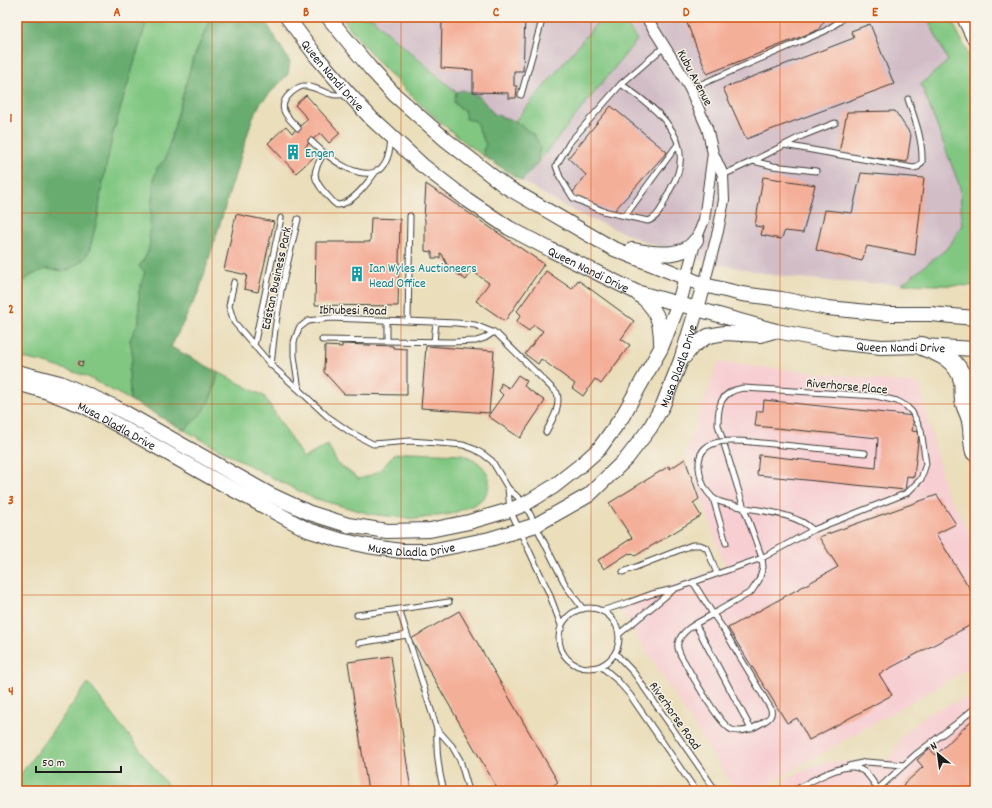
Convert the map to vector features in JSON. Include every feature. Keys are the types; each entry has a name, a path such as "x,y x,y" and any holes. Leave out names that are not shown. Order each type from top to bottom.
{"highway":[{"path":"966,17 975,36"},
{"path":"922,346 939,352 953,362 962,381 964,401 973,413 972,440 975,452"}],"main road":[{"name":"Queen Nandi Drive","path":"287,17 313,52 349,94 372,119 422,165 466,199 510,228 636,292 776,330 834,342 881,347 922,346 975,349"},
{"path":"328,17 370,68 395,95 446,140 505,186 612,248 704,285 742,294 781,299 828,308 888,314 930,314 975,318"},
{"path":"612,248 666,254 689,248 696,240"},
{"name":"Musa Dladla Drive","path":"17,372 60,383 115,407 269,494 310,513 348,525 387,531 430,530 470,522 525,504 553,487 581,465 599,448 622,417 660,348 679,304 686,277"},
{"name":"Musa Dladla Drive","path":"17,383 45,391 84,406 290,521 322,536 401,551 430,551 456,547 520,531 536,525 589,495 627,458 650,428 663,405 681,360 704,285"},
{"path":"636,292 647,300 657,316 661,329 660,348"},
{"path":"681,360 693,346 708,336 725,333 760,335 776,330"}],"street":[{"name":"Kubu Avenue","path":"646,17 690,89 707,128 713,153 724,175 724,200 718,231 704,285"},
{"name":"Kubu Avenue","path":"686,277 696,240 704,220 713,153"}],"lane":[{"path":"521,95 542,17"},
{"path":"690,89 825,31 843,17"},
{"path":"621,84 662,116 673,132 681,156 678,174 659,213 648,221 603,211 573,198 560,177 556,166 570,142 621,84 665,46"},
{"path":"298,128 285,114 283,104 284,100 299,87 309,87 332,95 349,94"},
{"path":"784,145 915,168 922,162 922,153 916,124 908,99"},
{"path":"724,175 784,145 835,122"},
{"path":"324,153 316,169 315,178 319,186 337,205 341,204 349,200 365,186 377,170 383,165 388,158 391,136"},
{"path":"311,141 342,166 356,172 367,173 377,170"},
{"path":"625,216 678,144"},
{"path":"753,161 773,166 816,171"},
{"path":"408,321 410,216"},
{"name":"Edstan Business Park","path":"254,346 281,218"},
{"name":"Edstan Business Park","path":"271,365 281,291 298,218"},
{"name":"Edstan Business Park","path":"234,282 229,306 234,322 271,365 299,390"},
{"name":"Ibhubesi Road","path":"299,390 294,356 294,342 302,324 308,321 330,318 475,325 494,332 557,393 558,407 546,432"},
{"path":"387,321 387,341"},
{"path":"434,342 436,322"},
{"path":"322,340 434,342 476,341 485,338 494,332"},
{"name":"Riverhorse Place","path":"601,611 652,594 674,589 762,558 813,530 907,494 921,479 926,464 921,430 912,412 906,406 897,401 876,396 743,388 732,390 725,395 718,411 718,425 744,508 762,558"},
{"path":"299,390 327,416 350,432 373,444 410,441 462,445 474,449 492,462 508,488 525,504 566,586 583,609"},
{"path":"726,543 713,498 705,488 700,476 700,457 703,451 710,445 716,442 729,440 865,453"},
{"path":"508,488 510,510 550,593 562,628"},
{"path":"713,498 744,508 790,517 802,521 813,530"},
{"path":"623,572 697,544 707,548 717,574"},
{"path":"693,582 713,614 724,630 771,709 772,715 770,718 751,729 733,730 727,726 706,699 681,656 678,643 684,632 713,614 746,596 754,587 762,573 762,558"},
{"name":"Riverhorse Place","path":"619,634 674,589"},
{"path":"357,615 449,602"},
{"path":"399,609 436,729 436,750 439,774 444,791"},
{"path":"583,609 601,611 611,617 617,625 619,634 616,653 609,661 601,666 591,668 581,667 572,663 565,656 561,647 560,638 566,619 583,609"},
{"path":"696,624 751,729"},
{"path":"359,643 407,635"},
{"name":"Riverhorse Road","path":"616,653 634,673 716,791"},
{"name":"Riverhorse Road","path":"601,666 617,680 630,695 696,791"},
{"path":"847,767 859,768 866,773 879,790 915,755 975,708"},
{"path":"436,729 452,746 460,760 469,791"},
{"path":"794,791 818,778 847,767 866,762 904,765"}],"shaded area":[{"path":"372,17 602,17 515,121 494,114 479,96 463,90 456,92 380,26"},
{"path":"621,17 927,17 948,61 921,84 960,187 962,225 949,247 902,284 838,282 772,275 708,262 646,242 586,217 522,181 637,40"},
{"path":"718,362 919,384 945,488 725,566 686,452"},
{"path":"945,489 975,542 975,665 756,791 736,791 617,605"},
{"path":"975,694 975,791 789,791 784,781 808,768 828,762 845,761 875,765 883,764 893,755 901,737 927,714"}],"green space":[{"path":"17,17 148,17 113,133 101,191 98,216 90,248 86,257 68,270 46,269 31,275 21,284 17,293"},
{"path":"148,17 211,17 192,62 165,160 158,166 154,178 149,235 150,244 146,255 139,266 145,272 139,291 139,321 130,340 133,357 129,370 130,400 86,376 42,362 17,357 17,293 21,284 31,275 46,269 68,270 86,257 90,248 98,216 101,191 113,133"},
{"path":"211,17 263,17 290,62 288,74 260,104 252,120 199,291 171,347 218,372 214,389 207,404 197,418 184,430 130,400 129,370 133,357 130,340 139,321 139,291 145,272 139,267 148,252 150,244 149,235 154,178 158,166 165,160 192,62"},
{"path":"341,17 372,17 380,26 456,92 454,103 475,121 486,145 483,150 485,157 426,110 373,56"},
{"path":"602,17 621,17 637,40 539,161 538,156 540,148 526,129 515,121"},
{"path":"927,17 950,17 975,67 975,286 902,284 949,247 962,225 960,187 921,84 948,61"},
{"path":"463,90 479,96 494,114 515,121 533,134 538,141 540,148 538,156 539,161 522,181 485,157 483,150 486,145 475,121 466,119 464,110 454,103 456,92"},
{"path":"218,372 264,396 303,458 328,445 337,463 359,479 370,476 378,471 393,455 409,452 463,454 475,460 483,467 489,477 489,486 485,496 476,504 451,514 416,519 370,514 313,498 184,430 197,418 207,404 214,389"},
{"path":"88,683 172,791 17,791 17,779"}],"building":[{"path":"442,17 525,17 523,71 514,71 514,86 517,86 516,98 508,98 508,93 473,92 473,70 441,68"},
{"path":"702,17 827,17 818,30 707,74 687,23"},
{"path":"870,24 894,84 746,139 723,88 854,38 851,31"},
{"path":"306,95 340,133 329,143 320,133 311,141 305,147 314,157 296,173 268,143 286,126 292,133 308,119 295,105"},
{"path":"611,106 667,152 613,212 571,195 586,175 568,158"},
{"path":"895,111 911,135 907,162 839,153 847,112"},
{"path":"861,173 924,178 915,255 867,246 862,261 816,250 825,210 852,213"},
{"path":"763,177 815,185 803,233 785,231 781,239 761,235 763,227 755,226"},
{"path":"426,184 544,264 505,321 476,301 489,283 472,271 466,280 452,270 446,263 442,254 440,253 440,258 432,258 432,252 425,251 424,218"},
{"path":"236,214 274,222 258,292 244,289 247,275 224,270"},
{"name":"Ian Wyles Auctioneers Head Office","path":"371,218 400,219 398,306 315,305 316,242 370,242"},
{"path":"546,271 572,289 578,280 634,321 621,339 630,345 601,384 595,379 583,396 572,388 575,384 541,359 538,364 525,354 543,331 534,325 529,331 516,322 521,315 517,311"},
{"path":"342,344 393,346 393,348 407,349 407,395 344,394 324,372 325,346 342,347"},
{"path":"426,346 494,351 489,413 421,408"},
{"path":"79,361 83,362 82,366 78,365"},
{"path":"518,375 527,381 524,386 545,401 520,438 488,416 503,395 499,391 501,383 509,388"},
{"path":"764,400 914,416 912,431 919,432 914,477 907,476 905,490 757,475 759,455 876,468 878,438 755,426 757,411 763,411"},
{"path":"685,459 699,499 693,503 701,516 635,556 633,553 629,553 604,569 598,560 632,538 609,503 669,466 670,469"},
{"path":"937,495 956,524 936,534 975,597 975,614 969,626 879,674 892,695 809,740 797,718 787,723 728,628 838,567 819,537"},
{"path":"459,611 558,782 545,791 499,791 411,639"},
{"path":"391,656 411,791 368,791 348,662"},
{"path":"975,717 975,791 908,791 903,785 923,767 917,760 929,749 936,755"}],"place":[{"name":"Engen","path":"293,152"},
{"name":"Ian Wyles Auctioneers Head Office","path":"357,274"}]}
